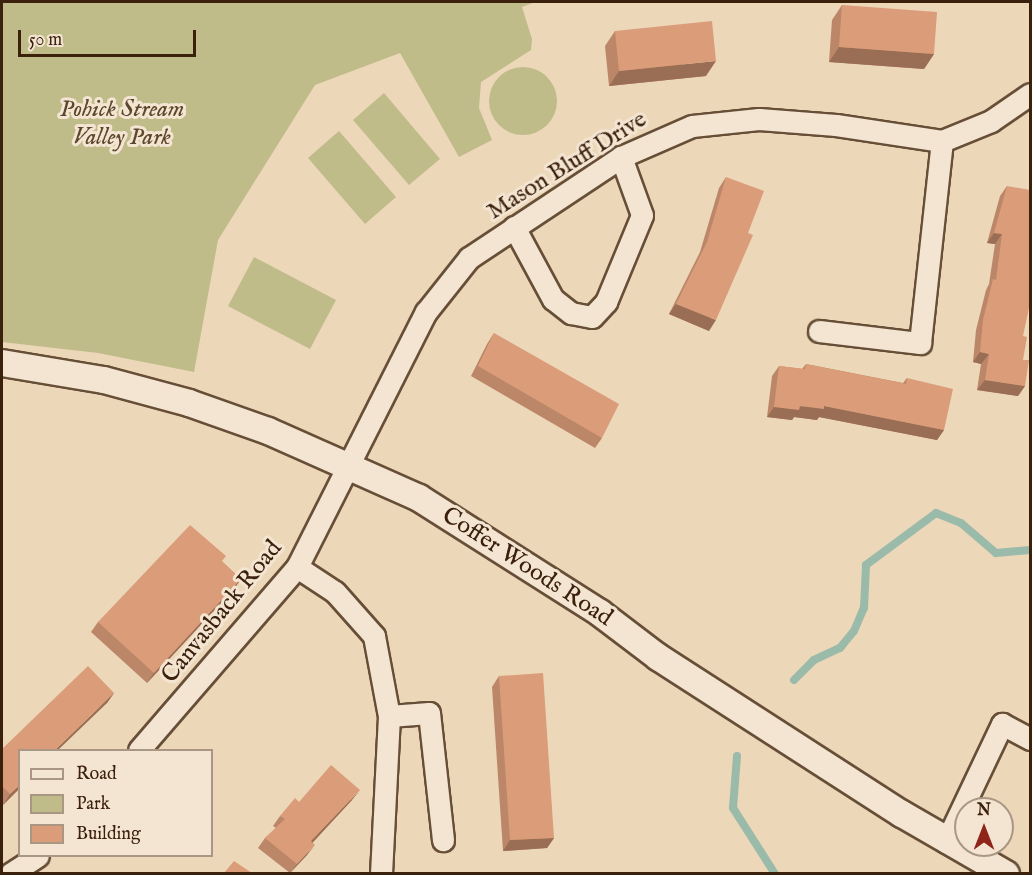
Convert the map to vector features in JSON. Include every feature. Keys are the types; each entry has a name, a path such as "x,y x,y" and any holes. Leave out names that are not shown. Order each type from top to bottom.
{"street":[{"path":"819,331 920,343 942,141 992,121 1030,94"},
{"name":"Mason Bluff Drive","path":"346,464 426,312 469,258 621,157 664,135 735,119 836,125 942,141"},
{"path":"514,227 553,299 571,314 592,317 606,302 642,214 621,157"},
{"name":"Coffer Woods Road","path":"2,363 104,380 189,403 346,464 419,498 478,533 600,613 658,657 946,842 1006,873"},
{"name":"Canvasback Road","path":"140,749 297,567 346,464"},
{"path":"297,567 335,592 374,636 388,716 381,873"},
{"path":"388,716 429,713 443,840"},
{"path":"946,842 1002,724 1030,739"},
{"path":"10,873 35,857"}],"green space":[{"name":"Pohick Stream Valley Park","path":"2,2 535,2 522,7 532,39 531,50 481,82 479,108 492,140 459,157 400,53 315,85 218,240 194,372 98,353 2,342"},
{"path":"516,67 530,67 542,72 552,82 557,101 552,120 542,130 530,135 516,135 504,130 494,120 489,108 489,94 494,82 504,72"},
{"path":"384,93 440,159 409,185 353,120"},
{"path":"339,131 396,197 365,224 308,158"},
{"path":"254,257 336,300 310,349 228,306"}],"building":[{"path":"842,5 937,12 934,54 839,47"},
{"path":"712,21 716,61 619,71 615,31"},
{"path":"726,177 764,191 748,233 753,235 716,320 676,304 707,242"},
{"path":"1007,186 1030,190 1030,303 1023,336 1027,337 1023,360 1029,360 1025,386 985,380 989,354 980,352 983,320 993,279 996,280 1002,234 994,233"},
{"path":"494,333 619,404 602,438 478,366"},
{"path":"806,364 906,384 907,378 953,389 944,430 824,406 824,409 800,406 799,410 774,407 779,366 805,369"},
{"path":"190,525 226,556 222,561 241,579 154,673 98,622"},
{"path":"88,666 114,693 56,749 18,749 18,787 10,794 2,786 2,749"},
{"path":"543,673 554,838 510,840 499,676"},
{"path":"331,765 360,790 311,841 315,845 297,864 265,838 285,819 280,816 295,798 299,802"},
{"path":"234,861 252,873 224,873"}],"waterway":[{"path":"794,680 814,660 840,648 854,631 864,608 866,565 936,513 961,523 996,553 1030,550"},
{"path":"737,756 733,808 775,874"}]}
